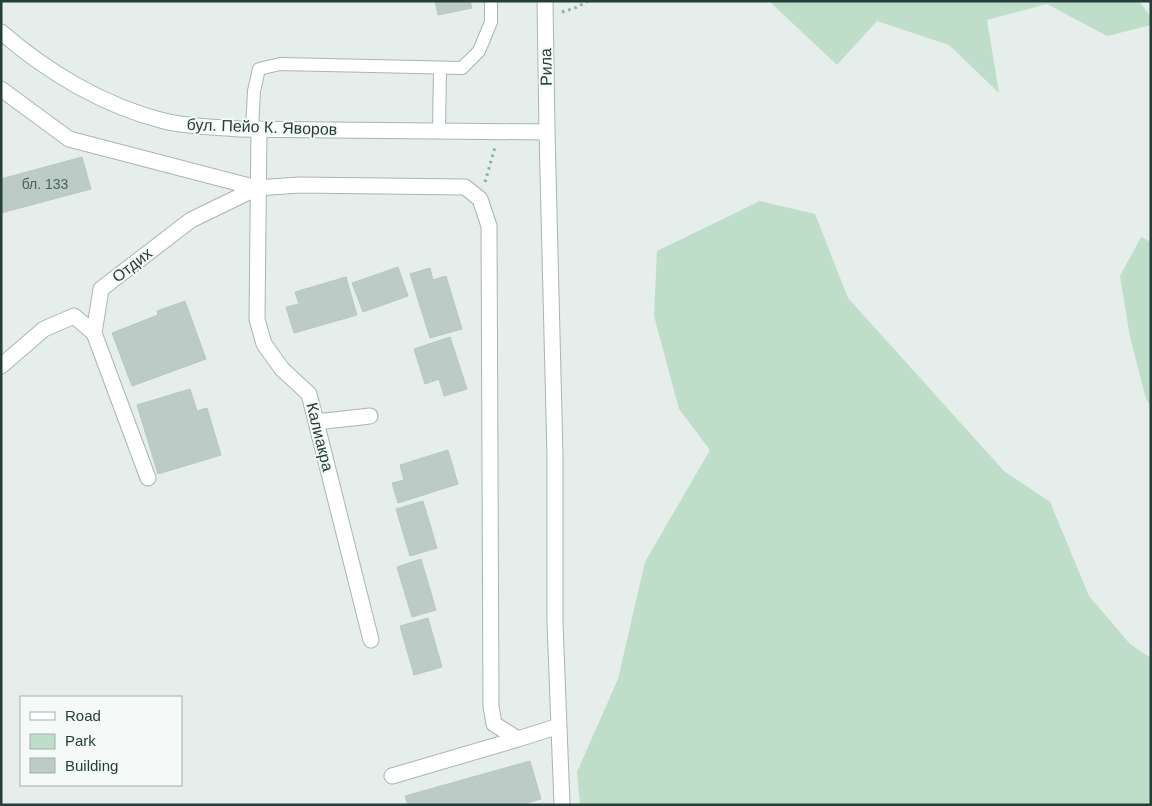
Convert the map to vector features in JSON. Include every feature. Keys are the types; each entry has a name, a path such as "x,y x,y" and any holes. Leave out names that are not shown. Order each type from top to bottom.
{"street":[{"name":"Рила","path":"545,9 554,446 555,623 562,805"},
{"name":"бул. Пейо К. Яворов","path":"1,32 60,76 132,111 165,121 203,127 255,129 547,132"},
{"path":"1,89 69,139 257,188 299,185 464,187 480,198 489,226 491,706 494,724 518,739"},
{"name":"Калиакра","path":"255,129 257,319 264,344 282,369 309,394 371,640"},
{"name":"Отдих","path":"148,478 94,333 101,289 191,220 257,188"},
{"path":"1,366 44,329 74,316 94,333"},
{"path":"316,422 370,416"},
{"path":"392,776 559,726"}],"lane":[{"path":"255,129 254,91 259,69 280,64 462,68 479,52 491,22 491,1"},
{"path":"438,131 440,68"}],"path":[{"path":"545,9 575,8 588,1"},
{"path":"486,177 500,132"}],"green space":[{"path":"769,1 1139,1 1151,17 1151,25 1107,36 1047,4 987,20 999,93 949,45 877,21 837,65"},
{"path":"760,201 815,214 848,298 1004,471 1050,502 1089,596 1130,644 1151,658 1151,805 580,805 577,772 618,679 645,562 710,450 679,409 654,316 657,251"},
{"path":"1141,237 1151,242 1151,407 1146,399 1130,337 1120,276"}],"building":[{"path":"435,1 470,1 472,8 438,15"},
{"path":"82,157 91,189 1,213 1,179"},
{"path":"398,267 408,296 363,312 352,283"},
{"path":"430,268 433,280 446,276 462,329 430,338 410,274"},
{"path":"346,277 357,315 294,333 286,307 299,304 295,292"},
{"path":"185,301 206,359 132,386 112,333 158,315 157,311"},
{"path":"450,337 467,389 444,396 439,379 425,384 414,349"},
{"path":"190,389 197,411 207,408 221,455 158,474 137,405"},
{"path":"448,450 458,484 398,503 392,483 404,480 400,465"},
{"path":"423,501 437,548 410,556 396,509"},
{"path":"421,559 436,610 412,617 397,567"},
{"path":"428,618 442,667 414,675 400,626"},
{"path":"530,761 541,799 520,805 408,805 405,796"}]}
